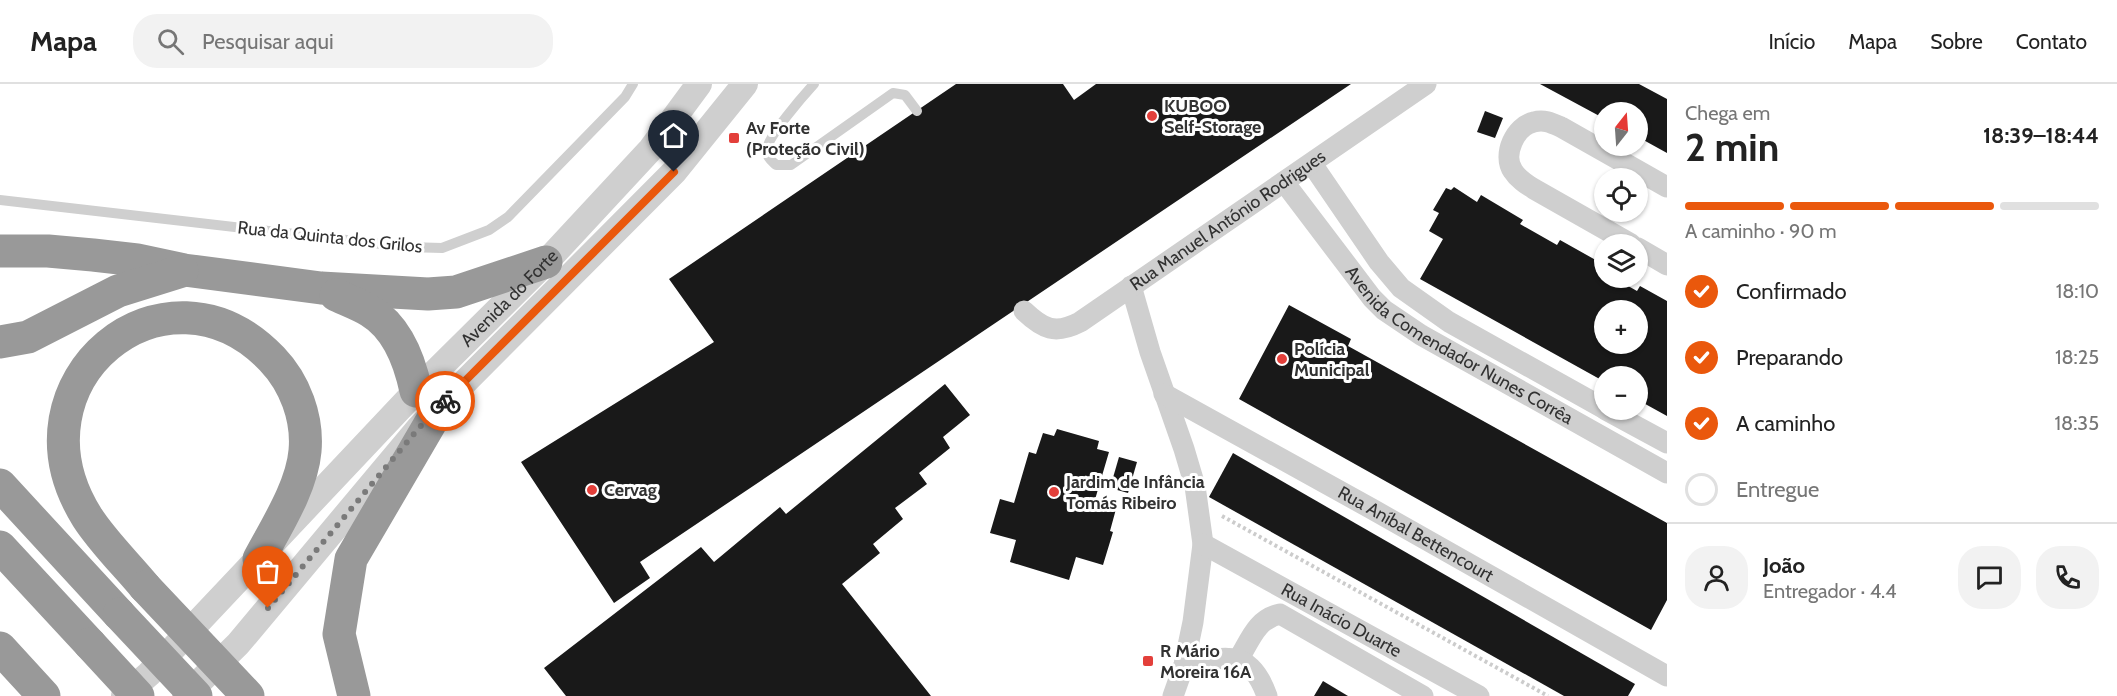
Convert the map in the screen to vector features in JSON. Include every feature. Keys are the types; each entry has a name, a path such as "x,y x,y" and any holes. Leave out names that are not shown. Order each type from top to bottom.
{"highway":[{"path":"15,251 66,252 137,260 184,270 321,288 428,294 456,292 546,262"},
{"path":"0,342 28,337 118,291 184,270"},
{"path":"321,288 372,312 388,326 400,344 412,374 429,398 351,559 339,634 354,696"},
{"path":"248,696 145,587 87,517 69,477 62,439 71,397 93,359 126,332 162,320 184,318 207,321 228,328 250,340 283,370 300,409 305,450 297,485 260,559"},
{"path":"0,485 196,696"},
{"path":"0,547 138,696"},
{"path":"0,648 42,694"}],"street":[{"name":"Avenida do Forte","path":"185,696 238,644 418,429 429,398 546,262 651,149 699,84"},
{"name":"Avenida do Forte","path":"124,696 149,674 260,559 429,398 674,172 745,84"},
{"name":"Rua Manuel António Rodrigues","path":"1024,311 1038,324 1052,328 1066,329 1080,322 1426,84"},
{"path":"1613,234 1520,180 1512,170 1508,159 1512,142 1523,128 1532,122 1546,121 1561,127 1667,188"},
{"name":"Avenida Comendador Nunes Corrêa","path":"1312,164 1378,262 1401,288 1449,322 1594,402"},
{"name":"Avenida Comendador Nunes Corrêa","path":"1284,182 1372,298 1384,310 1421,335 1667,473"},
{"path":"1648,254 1667,265"},
{"path":"1131,286 1150,352 1184,449 1197,503 1203,544 1193,622 1184,665 1173,696"},
{"name":"Rua Aníbal Bettencourt","path":"1164,394 1667,676"},
{"name":"Avenida Comendador Nunes Corrêa","path":"1626,420 1667,443"},
{"name":"Rua Inácio Duarte","path":"1203,544 1479,696"},
{"name":"Rua Inácio Duarte","path":"1238,660 1255,630 1269,616 1280,615 1423,696"},
{"path":"1184,665 1219,657 1238,660 1251,666 1261,680 1267,696"}],"lane":[{"name":"Rua da Quinta dos Grilos","path":"0,200 407,247 442,248 489,231 508,217 625,97 633,84"},
{"path":"814,84 796,102 766,148 767,157 776,165 791,165 893,93 905,95 916,111"}],"path":[{"path":"1197,503 1548,696"}],"building":[{"path":"956,84 1063,84 1074,100 1096,84 1351,84 640,562 650,578 614,603 521,462 714,342 669,279"},
{"path":"1540,84 1639,84 1667,99 1667,153 1648,143 1648,102 1594,102 1594,113"},
{"path":"1485,111 1503,118 1495,138 1477,132"},
{"path":"1454,187 1477,202 1481,195 1523,220 1520,224 1557,245 1560,240 1594,259 1594,288 1632,288 1637,291 1639,288 1644,288 1667,301 1667,416 1648,406 1648,366 1594,366 1594,376 1420,279 1443,239 1429,231 1439,213 1433,210 1446,188 1451,190"},
{"path":"1289,305 1351,339 1348,346 1667,523 1667,600 1651,630 1239,399"},
{"path":"945,384 970,415 943,437 950,448 919,473 927,484 895,508 903,519 873,544 880,553 842,584 931,696 566,696 544,668 701,547 714,562 780,507 786,514"},
{"path":"1057,429 1099,441 1097,449 1109,452 1094,503 1116,509 1110,531 1113,532 1103,565 1076,557 1069,580 1010,562 1016,540 990,533 1000,499 1014,503 1029,452 1036,454 1043,433 1054,436"},
{"path":"1233,453 1635,684 1628,696 1564,696 1209,497"},
{"path":"1119,457 1137,462 1128,493 1110,488"},
{"path":"1323,681 1348,696 1314,696"}],"way so far":[{"path":"268,608 418,429 445,401"}],"place":[{"name":"KUBOO Self-Storage","path":"1152,116"},
{"name":"Av Forte (Proteção Civil)","path":"734,138"},
{"name":"Polícia Municipal","path":"1282,359"},
{"name":"Cervag","path":"592,490"},
{"name":"Jardim de Infância Tomás Ribeiro","path":"1054,492"},
{"name":"R Mário Moreira 16A","path":"1148,661"}],"route":[{"path":"445,401 674,172"}]}
